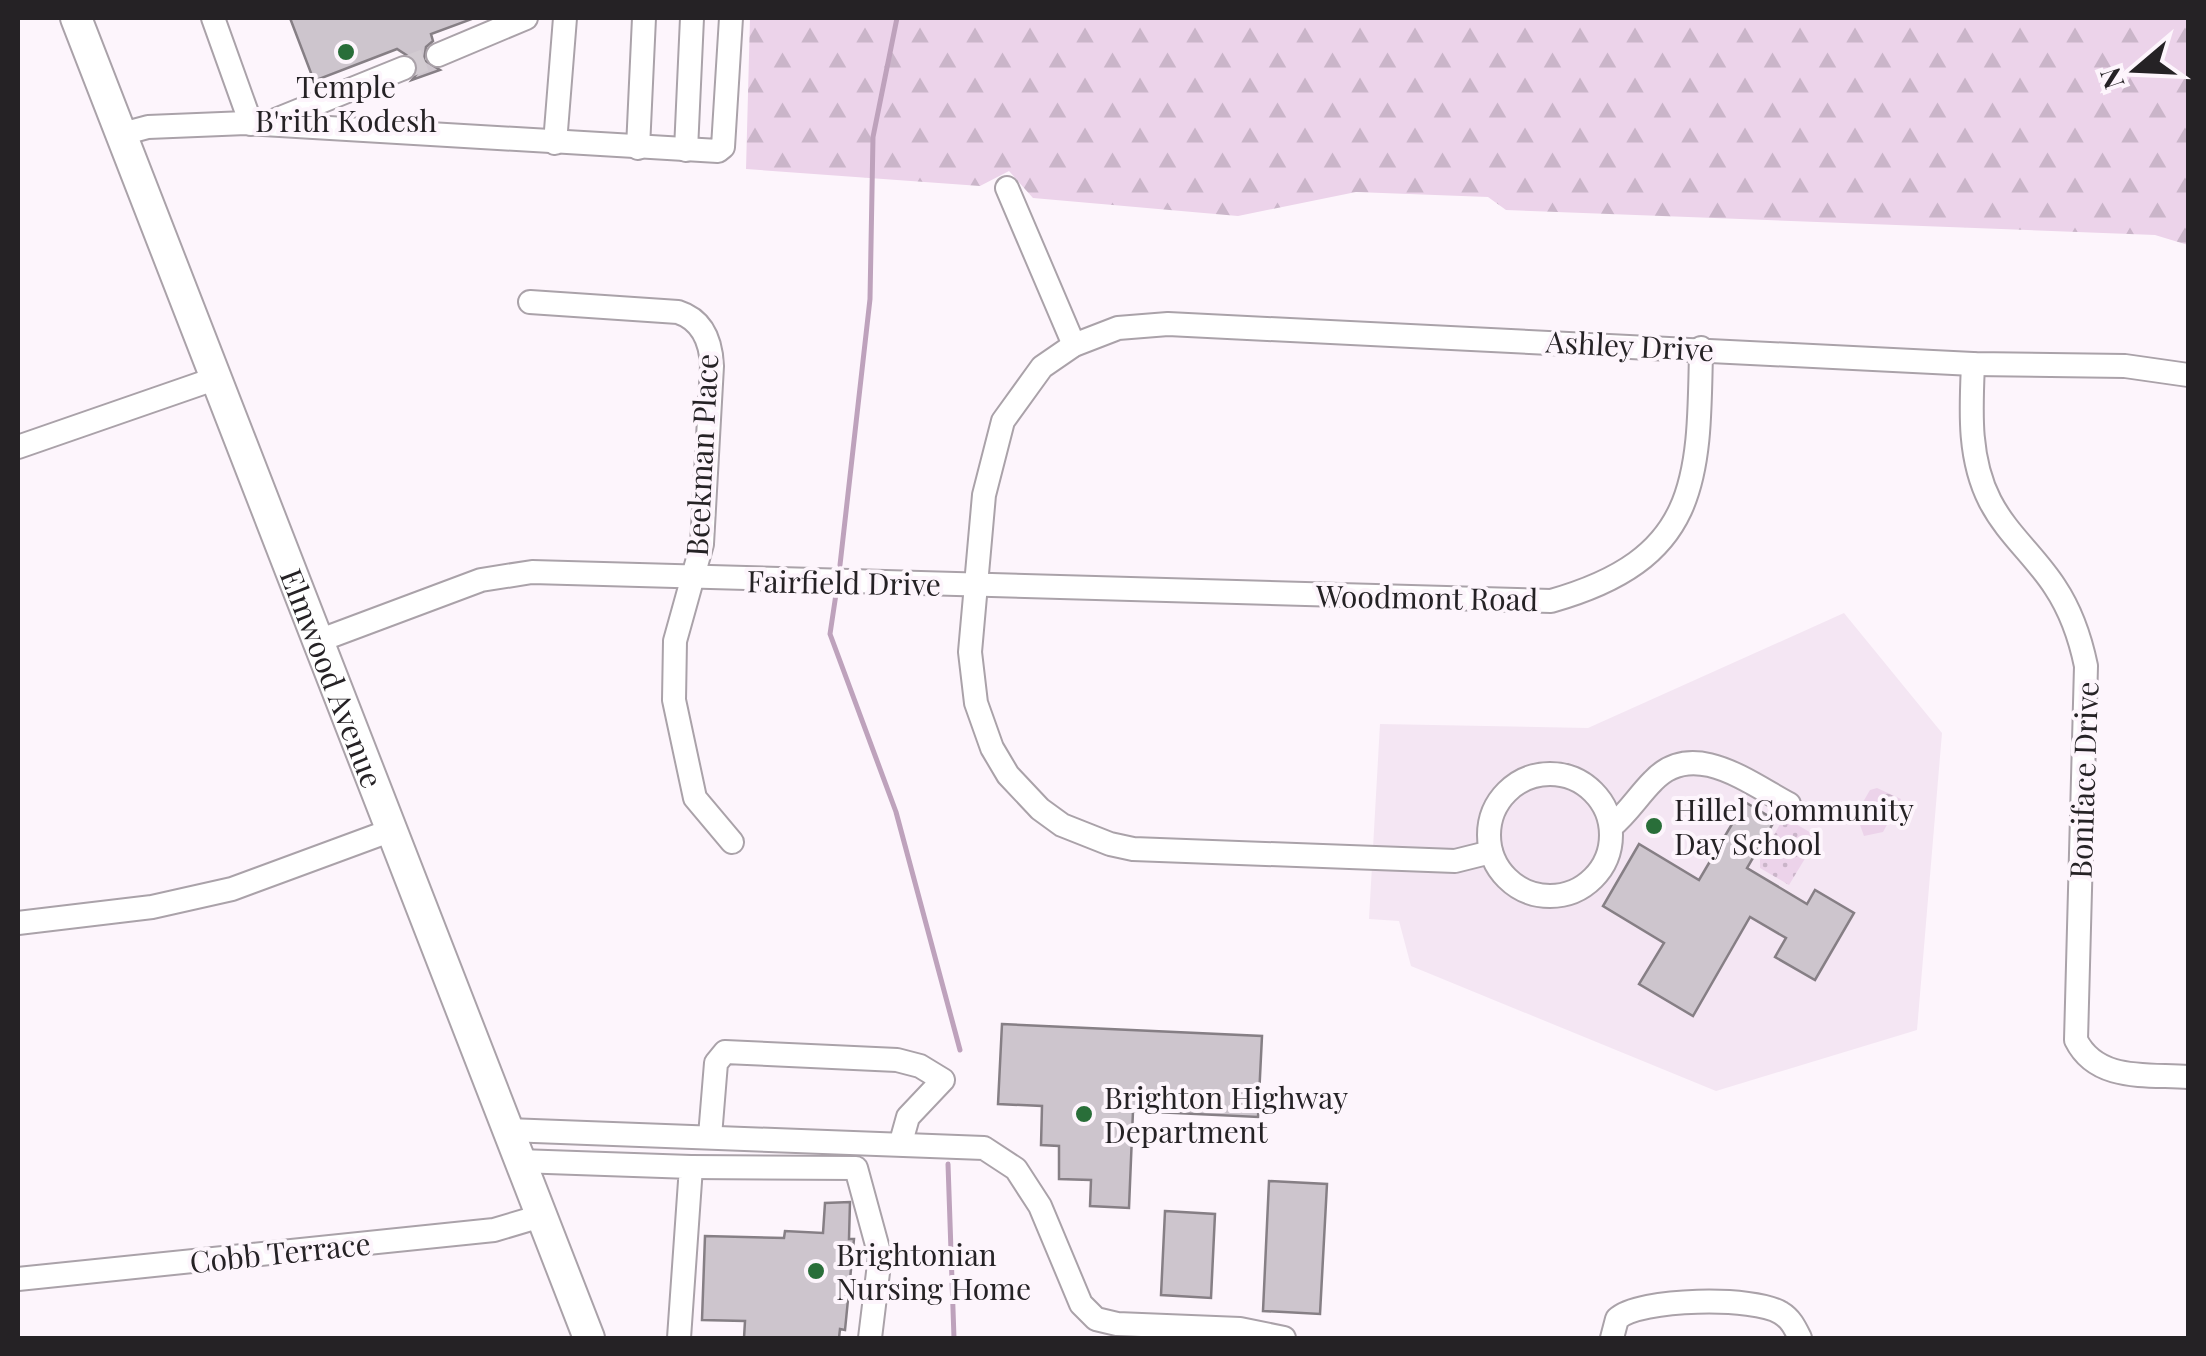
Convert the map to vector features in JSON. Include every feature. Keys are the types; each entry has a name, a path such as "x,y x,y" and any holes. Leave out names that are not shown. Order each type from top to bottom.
{"main road":[{"name":"Elmwood Avenue","path":"76,18 589,1338"}],"street":[{"path":"213,18 257,124"},
{"path":"438,55 526,18"},
{"path":"556,142 565,18"},
{"path":"638,148 644,18"},
{"path":"686,150 692,18"},
{"path":"122,134 148,126 257,124 638,148 723,147 731,18"},
{"path":"257,124 404,68"},
{"path":"1007,188 1074,344"},
{"name":"Beekman Place","path":"530,302 678,312 693,319 707,337 712,366 703,524 692,579"},
{"name":"Ashley Drive","path":"974,584 984,496 1003,421 1042,368 1074,344 1118,328 1168,324 1973,364 2125,366 2188,374"},
{"name":"Woodmont Road","path":"974,584 1504,602 1551,600 1594,588 1630,569 1686,506 1699,448 1702,348"},
{"name":"Boniface Drive","path":"1973,364 1973,440 1988,497 2012,536 2055,586 2071,615 2086,666 2076,1040 2084,1057 2103,1070 2188,1076"},
{"path":"18,447 216,378"},
{"name":"Fairfield Drive","path":"318,641 447,592 508,574 562,571 692,579 974,584 971,666 984,727 1008,774 1025,796 1062,825 1133,848 1422,861 1455,861 1491,852"},
{"path":"692,579 675,640 674,700 695,798 732,842"},
{"path":"1611,827 1596,794 1565,775 1529,777 1500,799 1488,833 1491,852 1514,884 1532,894 1562,894 1590,882 1602,866 1611,827 1635,807 1652,781 1681,763 1723,768 1788,804"},
{"path":"18,924 152,906 232,889 392,830"},
{"path":"710,1136 716,1063 725,1052 897,1060 920,1066 943,1080 908,1117 900,1142"},
{"path":"507,1130 984,1148 1016,1169 1040,1206 1081,1304 1096,1319 1117,1324 1240,1329 1284,1338"},
{"path":"519,1161 856,1168 880,1256 870,1338"},
{"path":"679,1338 691,1167"},
{"name":"Cobb Terrace","path":"18,1279 494,1230 541,1216"},
{"path":"1612,1338 1617,1318 1650,1303 1774,1310 1792,1324 1800,1338"}],"shaded area":[{"name":"Hillel Community Day School","path":"1844,613 1942,733 1917,1030 1716,1091 1411,966 1399,921 1369,919 1380,724 1588,728"}],"green space":[{"path":"750,18 2188,18 2188,245 2155,235 1506,210 1488,197 1356,192 1238,216 1033,198 1009,171 980,186 746,169"},
{"path":"1877,788 1901,799 1883,832 1864,836 1856,814 1870,790"},
{"path":"1784,817 1818,837 1789,885 1760,868 1760,860"}],"building":[{"name":"Temple B'rith Kodesh","path":"290,18 472,19 431,34 433,41 426,47 424,60 440,70 412,80 419,71 417,62 397,49 314,81"},
{"path":"1745,802 1775,820 1747,868 1807,904 1815,890 1854,913 1815,980 1775,957 1786,938 1750,917 1693,1016 1639,984 1664,943 1603,906 1639,844 1699,880"},
{"name":"Brighton Highway Department","path":"1002,1024 1262,1036 1258,1117 1133,1111 1129,1208 1090,1206 1091,1180 1059,1179 1059,1146 1041,1145 1042,1106 998,1104"},
{"name":"Brighton Highway Department","path":"1269,1181 1327,1184 1320,1314 1263,1311"},
{"name":"Brightonian Nursing Home","path":"850,1202 849,1239 854,1239 845,1330 840,1329 839,1338 744,1338 745,1321 702,1320 705,1236 784,1238 785,1231 823,1233 825,1203"},
{"name":"Brighton Highway Department","path":"1165,1211 1215,1214 1211,1298 1161,1295"}],"waterway":[{"path":"840,565 870,299 873,137 897,18"},
{"path":"836,594 830,634 896,812 960,1050"},
{"path":"948,1164 954,1338"}],"tunnel":[{"path":"404,68 438,55"}],"place":[{"name":"Temple B'rith Kodesh","path":"346,52"},
{"name":"Hillel Community Day School","path":"1654,826"},
{"name":"Brighton Highway Department","path":"1084,1114"},
{"name":"Brightonian Nursing Home","path":"816,1271"}]}
